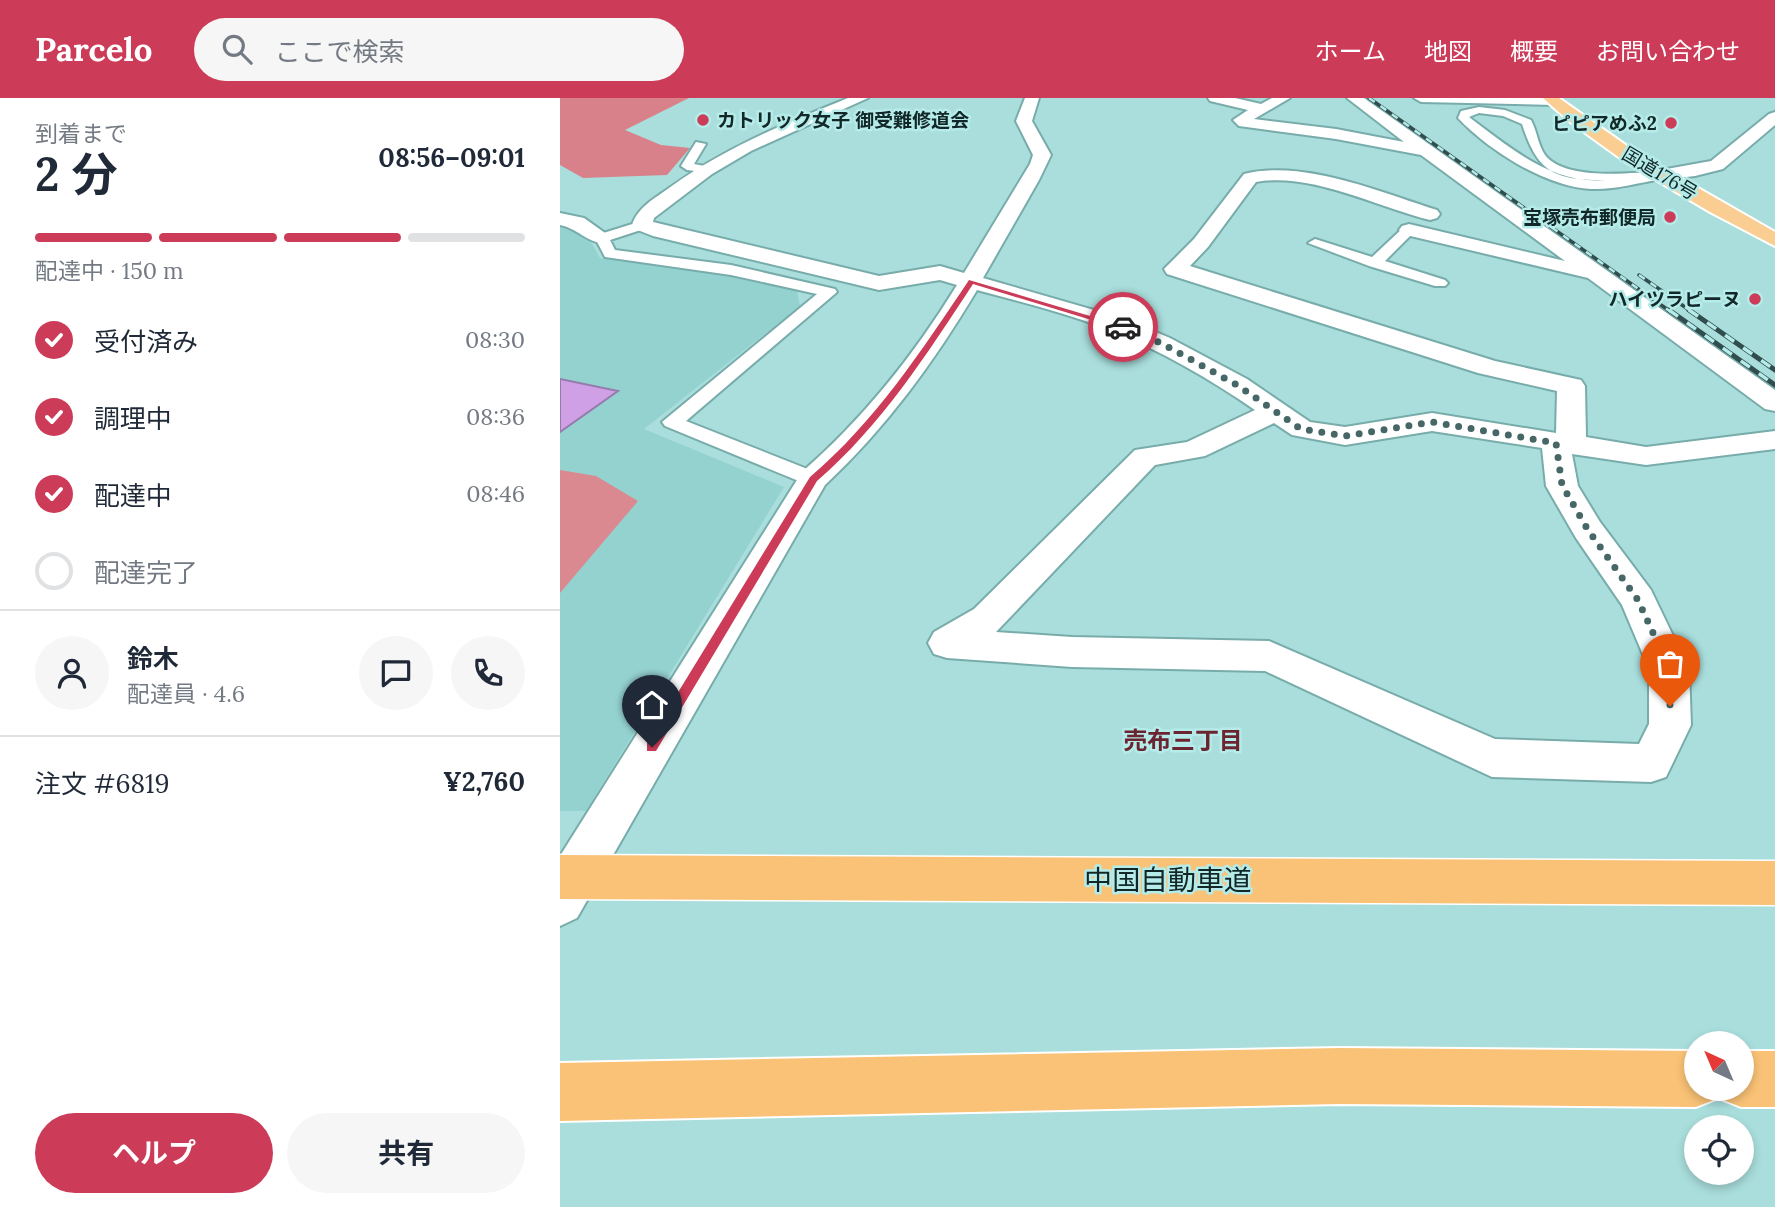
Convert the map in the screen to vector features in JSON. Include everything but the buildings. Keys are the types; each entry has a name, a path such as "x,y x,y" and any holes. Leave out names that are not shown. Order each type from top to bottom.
{"highway":[{"name":"国道176号","path":"1552,100 1604,139 1661,175 1775,240"},
{"name":"中国自動車道","path":"560,877 1775,883"},
{"path":"560,1092 1340,1076 1684,1079"},
{"path":"1754,1079 1775,1079"}],"street":[{"path":"861,98 745,147 706,170 645,215 642,225 660,232 879,283 940,273 1116,324 1161,343 1237,385 1301,429 1345,436 1432,422 1646,456 1775,439"},
{"path":"560,901 813,479 855,440 920,359 971,282 1010,212 1037,171 1042,155 1024,121 1032,98"},
{"path":"1215,98 1260,108"},
{"path":"1283,98 1241,120 1245,123 1336,134 1428,151"},
{"path":"1354,98 1775,402"},
{"path":"1421,98 1552,100"},
{"path":"1661,175 1695,171 1717,164 1772,124"},
{"path":"1275,411 1194,450 1146,457 1087,514 987,619 947,643 1072,652 1269,656 1492,758 1651,763 1670,725 1669,668 1638,600 1588,530 1562,485 1571,386 1486,367 1175,269 1201,243 1250,178 1260,174 1282,175 1440,206"},
{"path":"1409,230 1471,182"},
{"path":"560,219 577,222 602,238"},
{"path":"1409,230 1603,277"}],"lane":[{"path":"1479,110 1498,111 1521,118 1527,122 1537,152 1544,161 1564,171 1617,177 1661,175 1608,184 1566,182 1540,173 1463,118 1465,113 1479,110"},
{"path":"700,144 687,166 706,170"},
{"path":"642,225 602,238 610,254 731,270 829,292 671,422 813,479"},
{"path":"1374,263 1409,230"},
{"path":"1315,243 1440,283"}],"shaded area":[{"path":"560,98 689,98 625,130 661,145 690,148 667,175 583,178 560,165"},
{"path":"560,223 584,230 600,258 720,274 797,291 800,306 644,429 784,487 586,811 560,811"},
{"path":"560,379 618,391 560,432"},
{"path":"560,470 596,476 638,501 560,593"}],"railway":[{"path":"1369,98 1671,312"},
{"path":"1639,275 1692,312"},
{"path":"1669,310 1775,385"},
{"path":"1689,310 1775,370"}],"way so far":[{"path":"1123,327 1161,343 1237,385 1301,429 1345,436 1432,422 1556,443 1562,485 1588,530 1638,600 1669,668 1670,706"}],"place":[{"name":"カトリック女子 御受難修道会","path":"703,120"},
{"name":"ピピアめふ2","path":"1671,123"},
{"name":"宝塚売布郵便局","path":"1670,217"},
{"name":"ハイツラピーヌ","path":"1755,299"}],"district":[{"name":"売布三丁目","path":"1183,740"}],"route":[{"path":"652,747 813,479 847,451 920,359 971,282 1123,327"}]}
